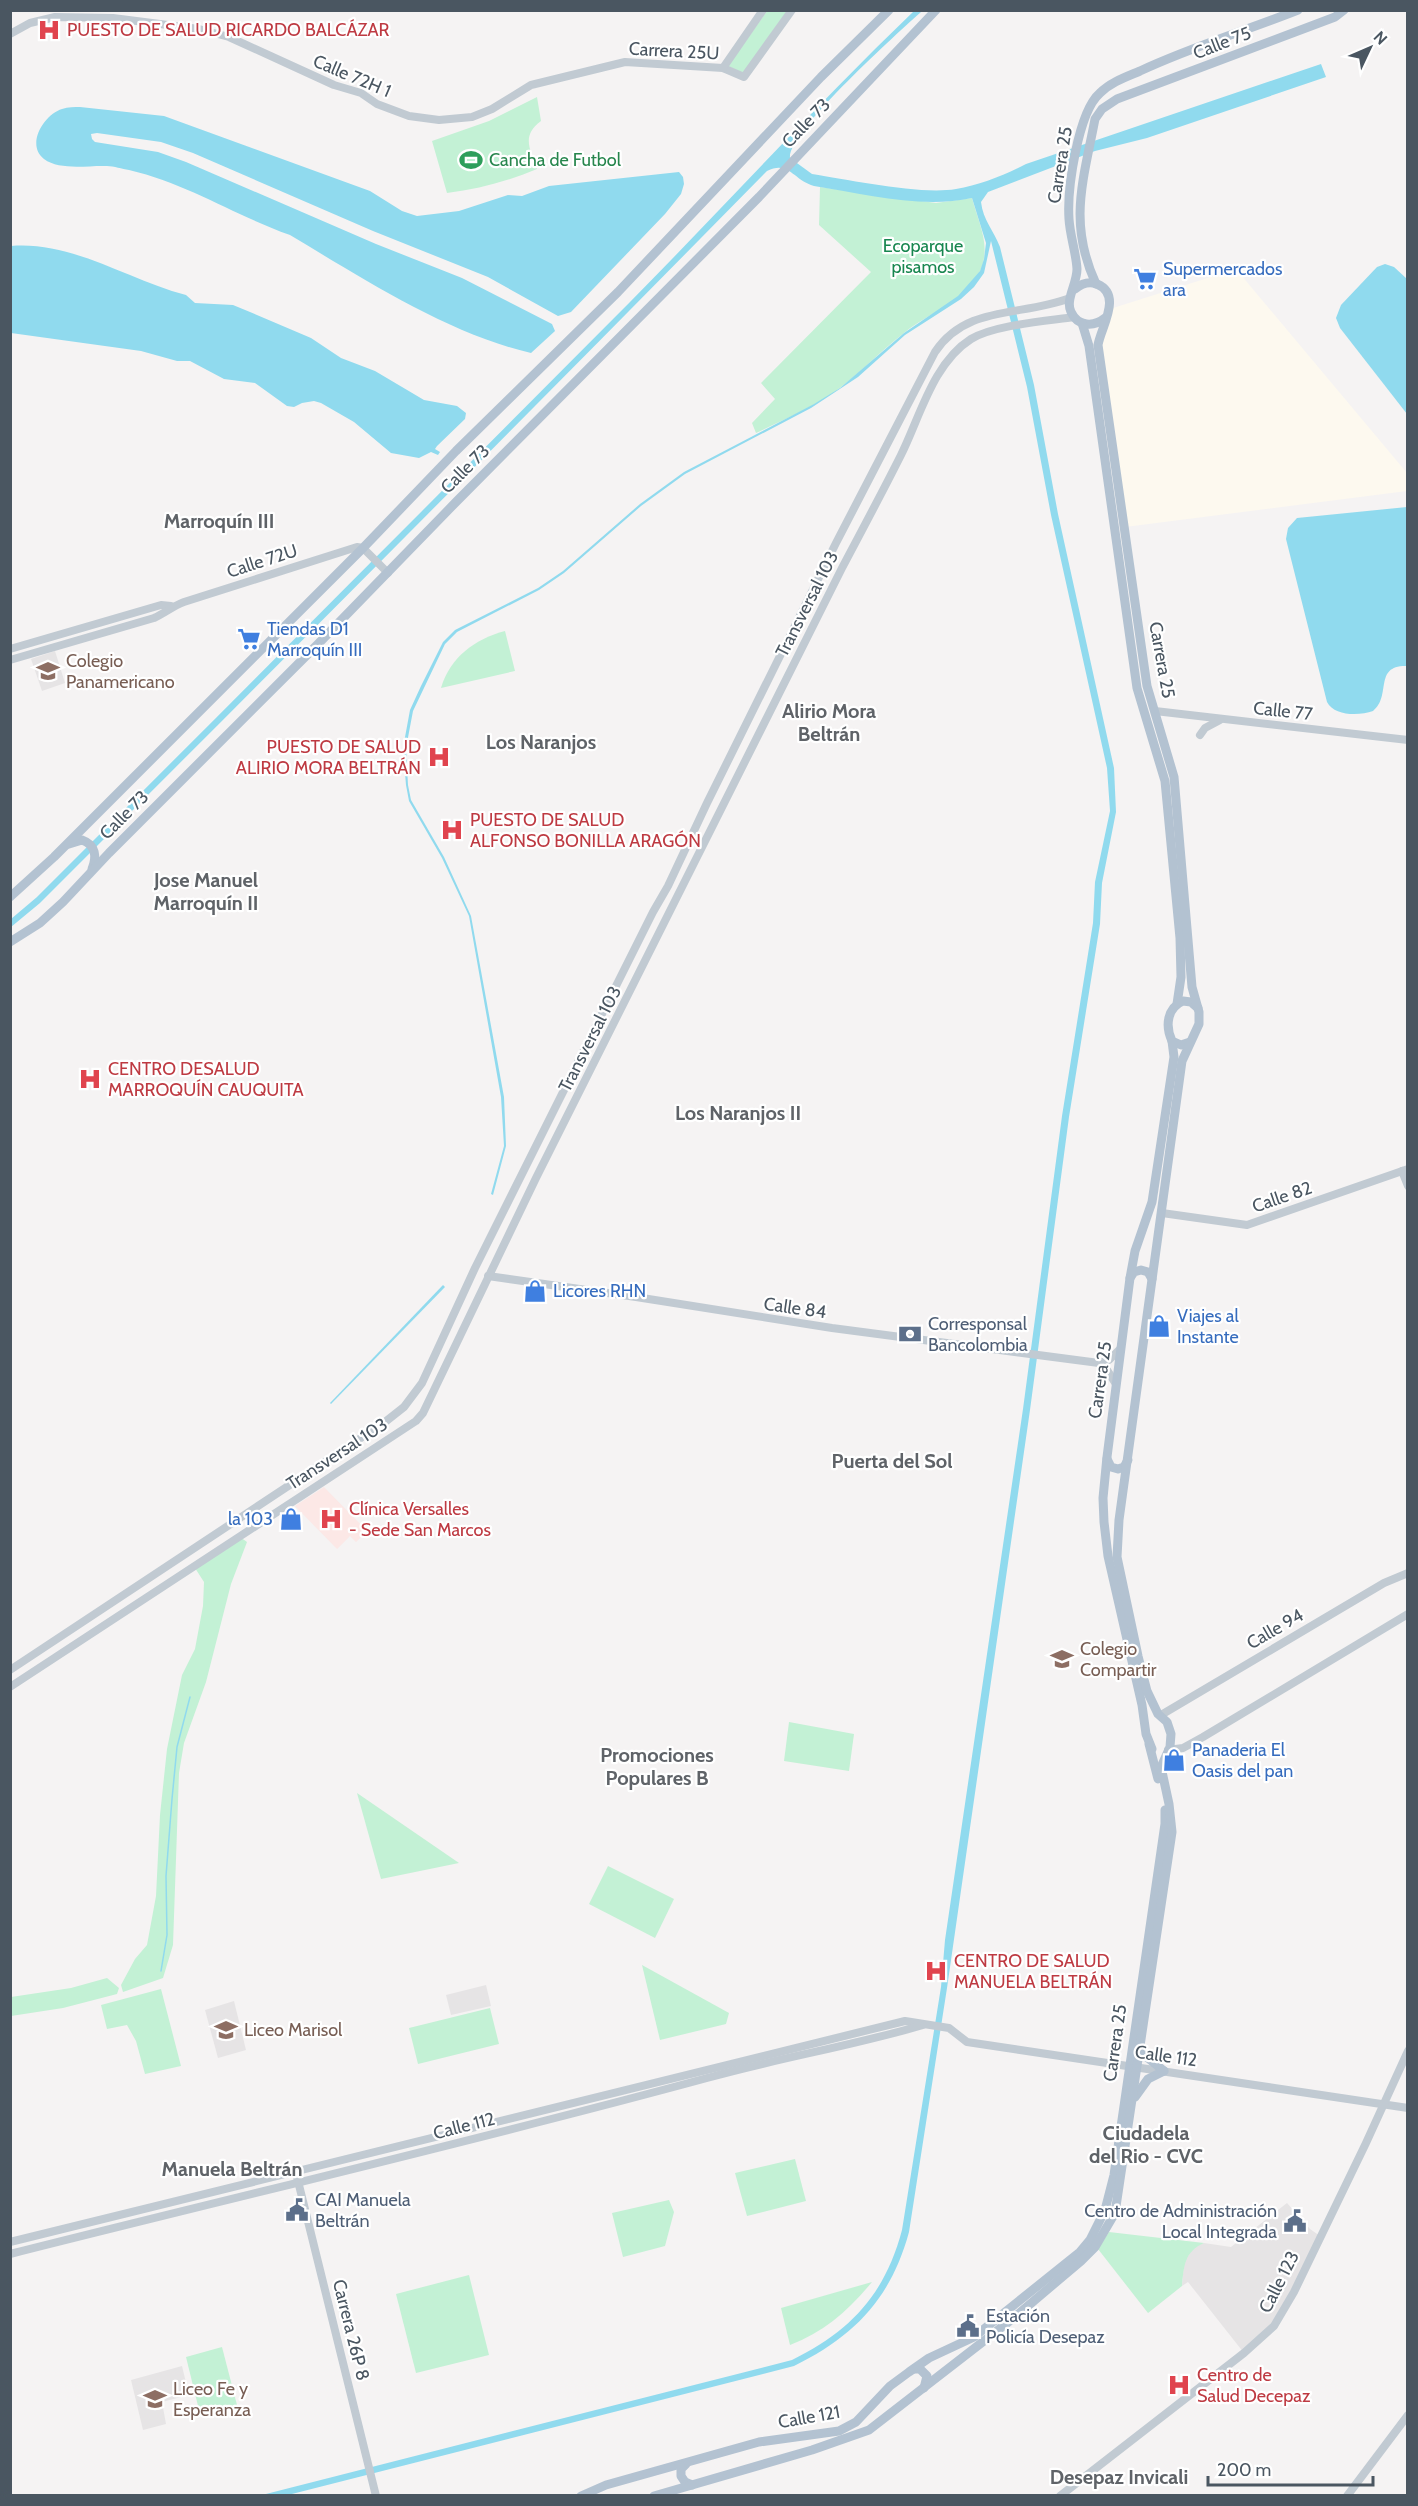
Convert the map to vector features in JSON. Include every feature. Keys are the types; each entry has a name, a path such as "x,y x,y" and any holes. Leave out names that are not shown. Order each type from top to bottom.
{"main road":[{"name":"Calle 73","path":"10,897 365,550 456,451 618,292 821,77 889,10"},
{"name":"Calle 73","path":"10,942 40,923 92,871 799,155 936,10"},
{"name":"Calle 75","path":"1105,88 1170,57 1298,10"},
{"name":"Calle 75","path":"1110,102 1335,17 1344,10"},
{"name":"Carrera 25","path":"1105,88 1089,105 1083,117 1070,189 1069,222 1077,268 1069,308 1078,320 1089,346 1137,688 1165,781 1180,939 1181,977 1177,1004"},
{"name":"Carrera 25","path":"1110,102 1101,109 1095,119 1078,211 1087,263 1096,284 1105,290 1110,300 1110,309 1105,318 1098,345 1147,686 1174,777 1192,987 1198,1008"},
{"path":"1072,293 1085,283 1096,284"},
{"path":"1078,320 1094,324 1105,318"},
{"path":"64,846 82,840 90,845 96,857 92,871"},
{"path":"1146,1724 1150,1717 1160,1714 1143,1679 1117,1557 1119,1520 1182,1060 1198,1027 1198,1008 1189,1001 1177,1004 1171,1010 1168,1023 1172,1041 1181,1045 1190,1042"},
{"name":"Carrera 25","path":"1013,2313 1080,2252 1090,2240 1110,2193 1133,2067 1165,1824 1162,1799 1105,1541 1103,1498 1130,1278 1135,1251 1152,1202 1174,1057 1172,1041"},
{"path":"1130,1278 1135,1271 1143,1270 1150,1274 1152,1282"},
{"path":"1107,1457 1109,1465 1118,1469 1126,1465 1128,1459"},
{"name":"Carrera 25","path":"1013,2313 1081,2261 1095,2247 1115,2213 1133,2102 1133,2067 1140,2046 1172,1832 1169,1804 1161,1771 1171,1734 1167,1722 1160,1714"},
{"path":"1149,1744 1157,1754 1167,1752"},
{"path":"1133,2102 1148,2079 1164,2071 1148,2058 1140,2046"},
{"name":"Calle 121","path":"581,2496 606,2485 759,2442 819,2434 850,2427 890,2386 929,2358 974,2337 1013,2313"},
{"name":"Calle 121","path":"654,2496 812,2450 869,2430 924,2388 1013,2313"},
{"path":"914,2369 920,2369 927,2376 924,2388"},
{"path":"686,2464 681,2469 681,2476 685,2482 692,2485"}],"street":[{"path":"723,68 763,10"},
{"name":"Carrera 25U","path":"531,86 625,62 723,68 744,77 792,10"},
{"name":"Calle 72H 1","path":"10,34 30,23 55,17 88,16 199,29 229,37 334,85 361,93 377,104 409,116 439,120 472,117 492,109 531,86"},
{"name":"Transversal 103","path":"10,1670 385,1422 411,1399 422,1383 496,1227 668,886 836,543 935,352 952,332 985,316 1036,308 1072,293"},
{"name":"Transversal 103","path":"10,1687 416,1421 423,1413 488,1276 950,357 976,336 1039,321 1078,320"},
{"path":"910,402 919,401 922,409"},
{"path":"365,550 386,571"},
{"name":"Calle 72U","path":"10,660 154,618 171,606 325,556 365,550"},
{"name":"Calle 72U","path":"10,649 161,604 171,606"},
{"name":"Calle 77","path":"1155,711 1407,740"},
{"path":"1200,735 1205,728 1221,719"},
{"path":"726,765 729,772 740,774"},
{"path":"719,778 726,778 734,786"},
{"path":"1405,1170 1407,1186"},
{"name":"Calle 82","path":"1162,1212 1247,1225 1405,1170"},
{"path":"513,1194 513,1199 517,1203 526,1200"},
{"path":"496,1227 501,1223 507,1223 510,1233"},
{"name":"Calle 84","path":"488,1276 820,1326 1098,1363"},
{"path":"1098,1363 1109,1360 1121,1348"},
{"path":"1098,1363 1107,1370 1116,1384"},
{"path":"308,1472 304,1478 305,1483 309,1486 316,1485"},
{"path":"287,1488 293,1487 297,1490 297,1498"},
{"name":"Calle 94","path":"1160,1714 1384,1583 1407,1573"},
{"path":"1167,1752 1183,1748 1203,1737 1407,1614"},
{"name":"Calle 112","path":"10,2242 894,2023 913,2021 949,2028 967,2042 1407,2108"},
{"name":"Calle 112","path":"10,2254 298,2181 438,2149 716,2075 927,2024"},
{"name":"Calle 123","path":"1060,2496 1244,2353 1274,2326 1294,2292 1365,2146 1407,2051"},
{"name":"Carrera 26P 8","path":"296,2172 376,2496"},
{"path":"1347,2496 1407,2415"}],"shaded area":[{"path":"1236,269 1407,473 1407,491 1125,527 1098,345 1110,309"},
{"name":"Colegio Panamericano","path":"55,651 65,683 42,691 31,659"},
{"name":"Clínica Versalles - Sede San Marcos","path":"324,1487 367,1531 356,1542 350,1536 337,1549 295,1506"},
{"path":"486,1985 491,2006 451,2015 446,1995"},
{"name":"Liceo Marisol","path":"234,2001 246,2050 218,2058 205,2010"},
{"path":"1287,2203 1310,2229 1320,2236 1285,2310 1244,2353 1188,2282 1182,2286 1184,2262 1194,2247 1204,2243 1231,2247"},
{"name":"Liceo Fe y Esperanza","path":"182,2366 189,2395 162,2402 166,2424 143,2430 131,2380"}],"green space":[{"path":"767,11 787,11 743,73 728,66"},
{"name":"Cancha de Futbol","path":"537,97 541,121 531,132 529,143 537,169 493,184 447,193 432,141 489,121"},
{"name":"Ecoparque pisamos","path":"820,187 936,203 972,198 984,242 984,260 975,280 957,298 904,333 841,387 811,406 756,433 752,423 775,399 761,383 871,272 819,225"},
{"path":"505,631 515,671 441,688 457,658 474,644"},
{"path":"240,1537 247,1542 231,1584 206,1682 184,1743 179,1773 173,1945 163,1978 123,1992 121,1985 135,1959 147,1945 156,1896 160,1815 167,1749 182,1675 195,1649 203,1606 204,1582 195,1568"},
{"path":"789,1722 854,1734 849,1771 784,1761"},
{"path":"357,1793 459,1863 381,1879"},
{"path":"608,1866 674,1899 655,1938 589,1904"},
{"path":"642,1965 729,2013 726,2024 660,2040"},
{"path":"107,1978 119,1988 117,1994 63,2008 11,2016 11,1997 71,1988"},
{"path":"161,1989 181,2066 145,2074 136,2041 127,2025 107,2029 101,2005"},
{"path":"490,2008 499,2044 418,2064 409,2028"},
{"path":"795,2159 806,2201 747,2216 735,2173"},
{"path":"669,2200 674,2212 665,2246 623,2257 612,2213"},
{"path":"1109,2232 1204,2243 1192,2251 1186,2260 1182,2286 1148,2313 1098,2249"},
{"path":"469,2275 489,2355 416,2373 396,2294"},
{"path":"872,2282 835,2320 814,2334 790,2345 781,2308"},
{"path":"222,2347 237,2405 200,2414 186,2357"}],"water":[{"path":"914,11 922,11 824,106 794,145 790,158 812,174 924,190 956,189 1001,176 1026,164 1321,64 1326,77 1147,138 1095,151 988,192 981,202 986,220 1000,247 1034,385 1058,514 1114,768 1116,812 1102,883 1100,924 1069,1117 1030,1410 947,1988 909,2232 892,2277 868,2312 835,2342 794,2366 288,2495 262,2495 792,2360 832,2336 863,2308 875,2292 895,2253 902,2230 941,1987 945,1940 1023,1409 1062,1116 1093,923 1095,882 1110,811 1107,768 1051,515 1027,387 991,241 984,273 974,287 961,299 905,335 858,377 811,408 685,474 641,506 564,573 539,590 457,632 445,644 413,711 406,748 408,785 411,800 444,857 471,916 504,1097 506,1146 493,1195 491,1194 504,1146 501,1097 469,916 442,858 409,801 403,748 410,710 443,642 455,630 538,588 563,571 640,504 684,472 840,388 904,333 958,296 980,271 984,259 986,243 972,198 933,202 893,199 814,186 786,169 774,168 767,171 40,903 11,927 11,919 37,897 630,302"},
{"path":"80,107 164,116 370,191 402,211 417,216 459,211 508,195 522,196 549,186 679,172 684,184 681,194 665,214 571,312 558,316 488,277 373,231 193,153 161,142 91,134 95,142 158,152 186,162 376,244 462,278 552,324 555,331 531,353 468,333 437,319 290,235 171,183 115,167 66,166 44,159 36,146 44,123 62,109"},
{"path":"11,246 56,249 186,295 195,303 233,305 311,338 341,358 375,371 424,400 457,406 466,413 465,419 437,446 435,449 440,452 438,455 431,452 419,458 391,453 354,422 321,403 314,401 294,407 287,406 255,383 224,379 190,361 177,361 141,351 11,333"},
{"path":"1385,264 1394,267 1407,279 1407,414 1340,328 1336,318 1341,305 1377,267"},
{"path":"1407,507 1407,666 1390,670 1384,682 1382,698 1373,711 1347,714 1330,707 1327,702 1286,539 1288,528 1297,518"},
{"path":"443,1285 445,1287 331,1404 330,1403"}],"waterway":[{"path":"161,1971 167,1935 166,1876 177,1747 190,1697"}],"place":[{"name":"PUESTO DE SALUD RICARDO BALCÁZAR","path":"49,30"},
{"name":"Cancha de Futbol","path":"471,160"},
{"name":"Supermercados ara","path":"1145,279"},
{"name":"Tiendas D1 Marroquín III","path":"249,639"},
{"name":"Colegio Panamericano","path":"48,671"},
{"name":"PUESTO DE SALUD ALIRIO MORA BELTRÁN","path":"439,757"},
{"name":"PUESTO DE SALUD ALFONSO BONILLA ARAGÓN","path":"452,830"},
{"name":"CENTRO DESALUD MARROQUÍN CAUQUITA","path":"90,1079"},
{"name":"Licores RHN","path":"535,1291"},
{"name":"Viajes al Instante","path":"1159,1326"},
{"name":"Corresponsal Bancolombia","path":"910,1334"},
{"name":"la 103","path":"291,1519"},
{"name":"Clínica Versalles - Sede San Marcos","path":"331,1519"},
{"name":"Colegio Compartir","path":"1062,1659"},
{"name":"Panaderia El Oasis del pan","path":"1174,1760"},
{"name":"CENTRO DE SALUD MANUELA BELTRÁN","path":"936,1971"},
{"name":"Liceo Marisol","path":"226,2030"},
{"name":"CAI Manuela Beltrán","path":"297,2210"},
{"name":"Centro de Administración Local Integrada","path":"1295,2221"},
{"name":"Estación Policía Desepaz","path":"968,2326"},
{"name":"Centro de Salud Decepaz","path":"1179,2385"},
{"name":"Liceo Fe y Esperanza","path":"155,2399"}],"district":[{"name":"Marroquín III","path":"219,521"},
{"name":"Alirio Mora Beltrán","path":"829,722"},
{"name":"Los Naranjos","path":"541,742"},
{"name":"Jose Manuel Marroquín II","path":"206,892"},
{"name":"Los Naranjos II","path":"738,1113"},
{"name":"Puerta del Sol","path":"892,1461"},
{"name":"Promociones Populares B","path":"657,1766"},
{"name":"Ciudadela del Rio - CVC","path":"1146,2144"},
{"name":"Manuela Beltrán","path":"232,2169"},
{"name":"Desepaz Invicali","path":"1119,2477"}]}
